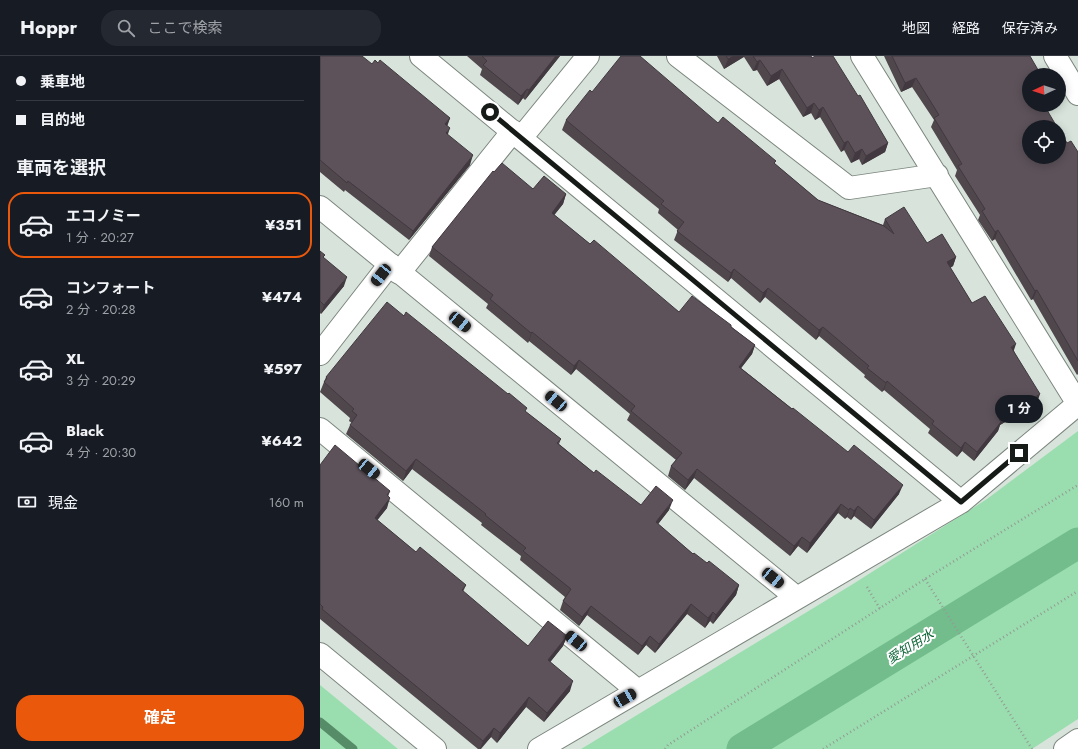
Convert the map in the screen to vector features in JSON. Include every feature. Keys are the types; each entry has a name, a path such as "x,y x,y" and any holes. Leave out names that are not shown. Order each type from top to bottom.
{"street":[{"path":"420,56 517,134 961,502"},
{"path":"320,354 395,268 588,56"},
{"path":"678,56 849,188 937,174"},
{"path":"539,749 961,502 1078,404 937,174 862,56"},
{"path":"1055,56 1078,94"},
{"path":"320,207 797,598"},
{"path":"320,429 638,691"},
{"path":"320,654 435,749"},
{"path":"1065,749 1078,740"}],"path":[{"path":"665,749 668,745 926,579 1078,485"},
{"path":"926,579 1032,749"},
{"path":"823,749 973,654 1078,591"}],"green space":[{"path":"1078,431 1078,719 1032,749 581,749 853,584 987,499"},
{"path":"320,685 398,749 320,749"}],"building":[{"path":"320,56 362,56 372,64 375,60 378,63 380,60 450,118 445,124 450,128 446,133 473,155 413,231 348,181 347,183 320,160"},
{"path":"482,56 556,56 529,90 527,89 521,96 483,65 487,61"},
{"path":"621,56 640,56 718,123 723,117 776,161 774,163 818,200 884,226 894,234 885,219 904,207 927,243 942,234 956,257 947,262 972,303 985,296 1016,344 1011,347 1040,394 999,419 1001,422 977,452 965,442 961,448 932,424 934,421 887,381 886,383 867,368 869,366 823,327 819,330 768,288 763,293 734,269 731,273 677,231 684,222 661,204 664,201 566,120 590,90 592,92"},
{"path":"726,56 734,56 728,59"},
{"path":"753,56 811,56 812,58 815,56 833,56 858,96 860,95 888,143 866,156 862,149 855,153 848,141 844,143 823,107 819,110 814,103 807,108 782,69 771,76 760,60 757,62"},
{"path":"892,56 1030,56 1037,68 1022,68 1022,112 1048,112 1053,120 1022,120 1022,164 1066,164 1066,141 1067,143 1071,141 1078,152 1078,361 1037,290 1035,291 998,230 995,232 982,211 985,209 958,166 962,164 934,118 939,115 916,78 905,83"},
{"path":"502,163 533,189 544,176 566,194 552,213 590,244 594,240 679,312 692,296 731,325 731,327 755,345 739,367 848,452 854,445 903,485 874,520 858,506 854,511 850,508 849,510 841,504 810,543 802,537 794,546 697,469 688,480 671,466 682,453 631,411 635,406 579,360 574,366 532,332 531,333 490,299 493,295 432,247 493,171 494,172"},
{"path":"320,251 325,255 323,257 347,277 324,305 320,301"},
{"path":"387,302 404,316 406,312 508,394 509,393 527,408 525,411 561,439 557,443 594,473 596,470 641,505 656,486 673,500 656,522 693,554 694,553 707,563 709,561 739,585 716,615 713,612 708,618 691,604 659,644 650,636 642,646 591,606 582,617 563,601 571,589 523,551 526,548 485,515 486,514 416,459 406,471 350,425 357,415 352,411 354,409 324,382 327,378 326,377"},
{"path":"335,445 390,491 387,495 390,498 375,518 416,552 420,547 466,585 462,590 528,646 548,621 567,636 548,660 573,681 547,713 529,697 500,733 494,728 483,741 322,609 323,607 320,604 320,465"}],"waterway":[{"name":"愛知用水","path":"742,749 1078,543"},
{"path":"320,722 353,749"}],"route":[{"path":"490,112 961,502 1019,453"}]}
